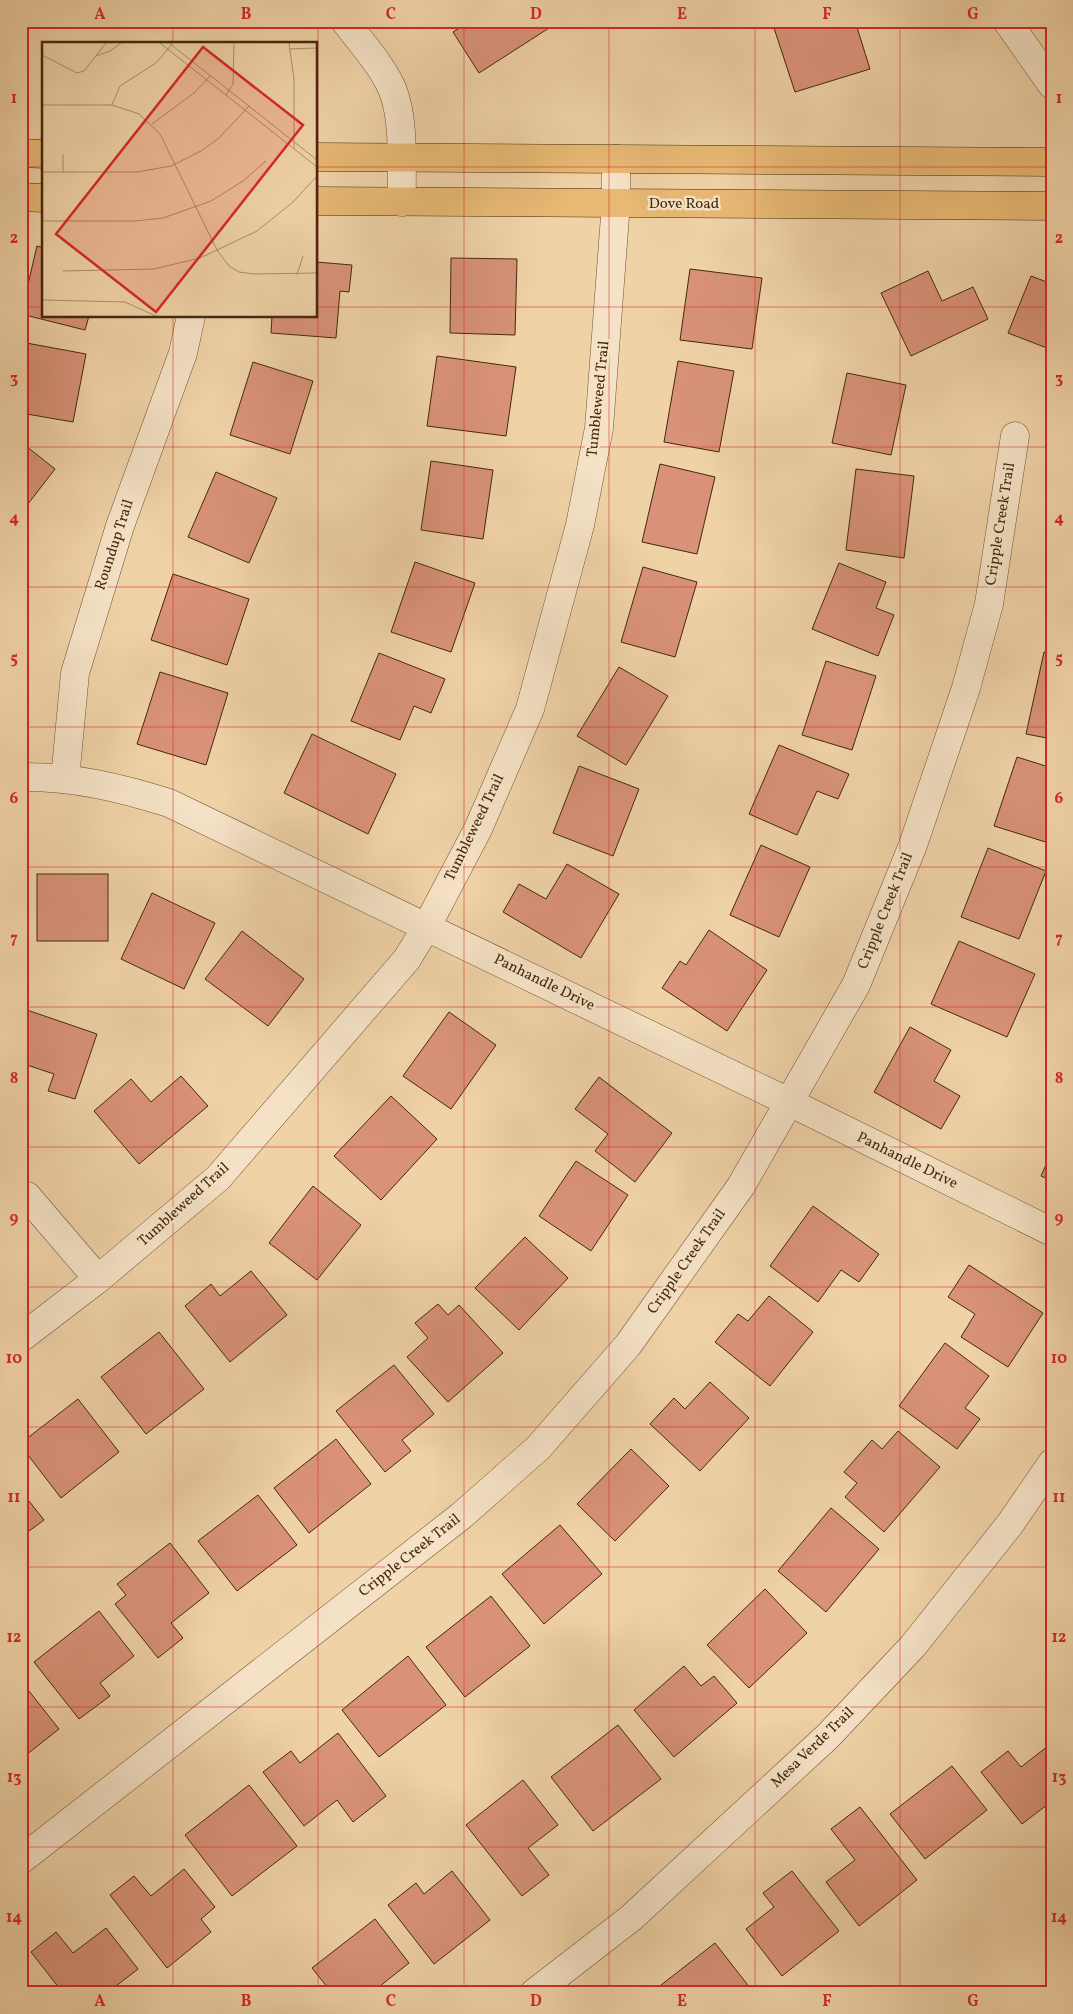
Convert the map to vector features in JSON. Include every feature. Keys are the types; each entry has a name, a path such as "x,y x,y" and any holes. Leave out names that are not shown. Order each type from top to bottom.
{"main road":[{"path":"21,153 42,154"},
{"path":"318,157 1052,162"},
{"path":"21,197 42,198"},
{"name":"Dove Road","path":"318,201 1052,206"}],"street":[{"path":"345,21 372,57 393,91 398,118 402,202"},
{"path":"1007,21 1052,85"},
{"name":"Tumbleweed Trail","path":"21,1338 98,1279 218,1178 407,958 427,926 478,829 530,709 580,524 599,428 616,203 616,159"},
{"name":"Roundup Trail","path":"65,779 76,673 120,526 183,353 191,318"},
{"name":"Cripple Creek Trail","path":"21,1860 461,1516 538,1448 628,1345 741,1186 791,1103 856,985 913,844 966,688 989,604 1015,436"},
{"name":"Panhandle Drive","path":"21,777 65,779 116,787 169,802 791,1103 1052,1232"},
{"path":"27,1196 98,1279"},
{"name":"Mesa Verde Trail","path":"534,1993 631,1918 828,1736 913,1646 1010,1524 1052,1463"}],"building":[{"path":"470,21 560,21 479,73 453,32"},
{"path":"783,21 855,21 870,69 795,92 773,25"},
{"path":"37,246 42,247 42,318 88,318 85,330 21,314"},
{"path":"451,258 517,259 515,335 450,333"},
{"path":"318,262 352,265 349,292 340,291 336,338 271,333 272,318 318,318"},
{"path":"690,269 762,278 752,349 680,340"},
{"path":"928,271 942,301 973,287 988,319 911,356 881,293"},
{"path":"1031,276 1052,284 1052,350 1008,333"},
{"path":"21,342 86,354 73,422 21,413"},
{"path":"437,356 516,367 506,436 427,426"},
{"path":"678,361 734,371 719,452 664,442"},
{"path":"253,362 313,381 290,454 230,435"},
{"path":"847,373 906,385 891,455 832,443"},
{"path":"21,442 55,469 21,513"},
{"path":"431,461 493,470 483,539 421,530"},
{"path":"660,464 715,477 697,554 642,542"},
{"path":"856,469 914,476 904,558 846,550"},
{"path":"216,472 277,498 249,563 188,537"},
{"path":"415,562 475,583 451,652 391,632"},
{"path":"839,563 886,582 876,608 894,615 878,656 812,629"},
{"path":"643,567 697,582 675,657 621,642"},
{"path":"173,574 249,599 227,665 151,640"},
{"path":"1044,652 1052,653 1052,739 1026,734"},
{"path":"379,653 445,679 431,713 414,706 400,740 351,721"},
{"path":"826,661 876,676 852,750 802,735"},
{"path":"619,667 668,696 626,765 577,736"},
{"path":"160,672 228,693 206,765 137,744"},
{"path":"312,734 396,774 368,834 284,793"},
{"path":"779,745 849,774 838,799 817,791 797,835 749,814"},
{"path":"1017,757 1052,768 1052,844 994,826"},
{"path":"579,766 639,789 613,856 553,833"},
{"path":"761,845 810,867 779,937 730,915"},
{"path":"988,848 1046,871 1019,939 961,917"},
{"path":"567,864 619,894 581,958 503,912 519,884 546,899"},
{"path":"37,874 108,874 108,941 37,941"},
{"path":"152,893 215,923 184,989 121,959"},
{"path":"709,930 767,970 727,1031 662,988 680,961 686,965"},
{"path":"242,931 304,979 268,1026 205,979"},
{"path":"959,941 1035,974 1007,1037 931,1004"},
{"path":"27,1010 97,1034 75,1099 48,1091 54,1074 21,1063 21,1028"},
{"path":"449,1012 496,1045 451,1109 403,1076"},
{"path":"910,1027 951,1050 934,1081 960,1096 941,1129 874,1092"},
{"path":"181,1076 208,1106 139,1164 94,1111 131,1079 151,1102"},
{"path":"599,1077 672,1133 635,1182 595,1151 608,1134 575,1109"},
{"path":"391,1096 437,1139 381,1200 334,1156"},
{"path":"1052,1151 1052,1181 1041,1176"},
{"path":"576,1161 628,1195 591,1251 539,1216"},
{"path":"313,1186 361,1225 317,1280 269,1243"},
{"path":"813,1206 879,1254 859,1282 841,1270 818,1302 770,1266"},
{"path":"525,1237 568,1278 519,1330 475,1288"},
{"path":"969,1265 1043,1313 1008,1367 961,1337 975,1314 948,1297"},
{"path":"251,1271 287,1315 230,1362 185,1306 211,1284 220,1296"},
{"path":"769,1296 813,1332 770,1386 715,1342 738,1314 748,1321"},
{"path":"438,1304 448,1315 459,1305 503,1353 448,1402 407,1357 428,1338 415,1323"},
{"path":"159,1332 204,1389 146,1434 101,1377"},
{"path":"945,1343 989,1376 965,1408 980,1419 957,1449 899,1406"},
{"path":"394,1365 434,1414 402,1440 411,1451 385,1472 336,1411"},
{"path":"710,1382 749,1418 700,1471 650,1424 674,1398 685,1409"},
{"path":"78,1399 119,1452 61,1498 21,1446 21,1443"},
{"path":"898,1431 940,1467 884,1532 845,1497 857,1483 844,1472 872,1440 882,1449"},
{"path":"336,1439 371,1484 309,1533 274,1488"},
{"path":"631,1449 669,1486 615,1541 577,1504"},
{"path":"21,1491 44,1520 21,1537"},
{"path":"258,1495 297,1545 237,1591 198,1541"},
{"path":"831,1508 879,1549 826,1612 778,1571"},
{"path":"560,1525 602,1574 544,1624 502,1574"},
{"path":"170,1543 209,1593 171,1623 183,1638 158,1658 115,1604 126,1595 117,1584"},
{"path":"765,1589 807,1633 749,1688 707,1645"},
{"path":"491,1596 530,1646 465,1697 426,1647"},
{"path":"99,1611 134,1656 100,1683 110,1696 79,1719 34,1662"},
{"path":"408,1656 446,1705 379,1757 342,1710"},
{"path":"684,1666 701,1686 714,1676 737,1703 674,1757 634,1710"},
{"path":"21,1681 59,1729 21,1759"},
{"path":"618,1725 661,1779 593,1831 551,1777"},
{"path":"338,1733 386,1796 353,1822 337,1800 304,1826 263,1772 291,1751 300,1763"},
{"path":"1052,1743 1052,1801 1022,1824 981,1772 1008,1751 1021,1767"},
{"path":"952,1766 987,1810 925,1859 890,1814"},
{"path":"523,1780 558,1825 528,1848 549,1875 522,1896 466,1825"},
{"path":"249,1785 297,1846 232,1896 185,1835"},
{"path":"860,1807 917,1880 859,1926 826,1882 855,1860 831,1829"},
{"path":"184,1869 215,1907 201,1919 211,1932 167,1968 110,1895 134,1876 151,1896"},
{"path":"452,1871 490,1920 434,1964 388,1905 416,1883 424,1894"},
{"path":"792,1871 839,1931 782,1976 746,1929 774,1907 763,1893"},
{"path":"375,1919 409,1963 375,1990 378,1993 332,1993 312,1968"},
{"path":"106,1928 138,1969 107,1993 63,1993 31,1952 56,1932 73,1953"},
{"path":"715,1943 754,1993 667,1993 661,1985"}]}
